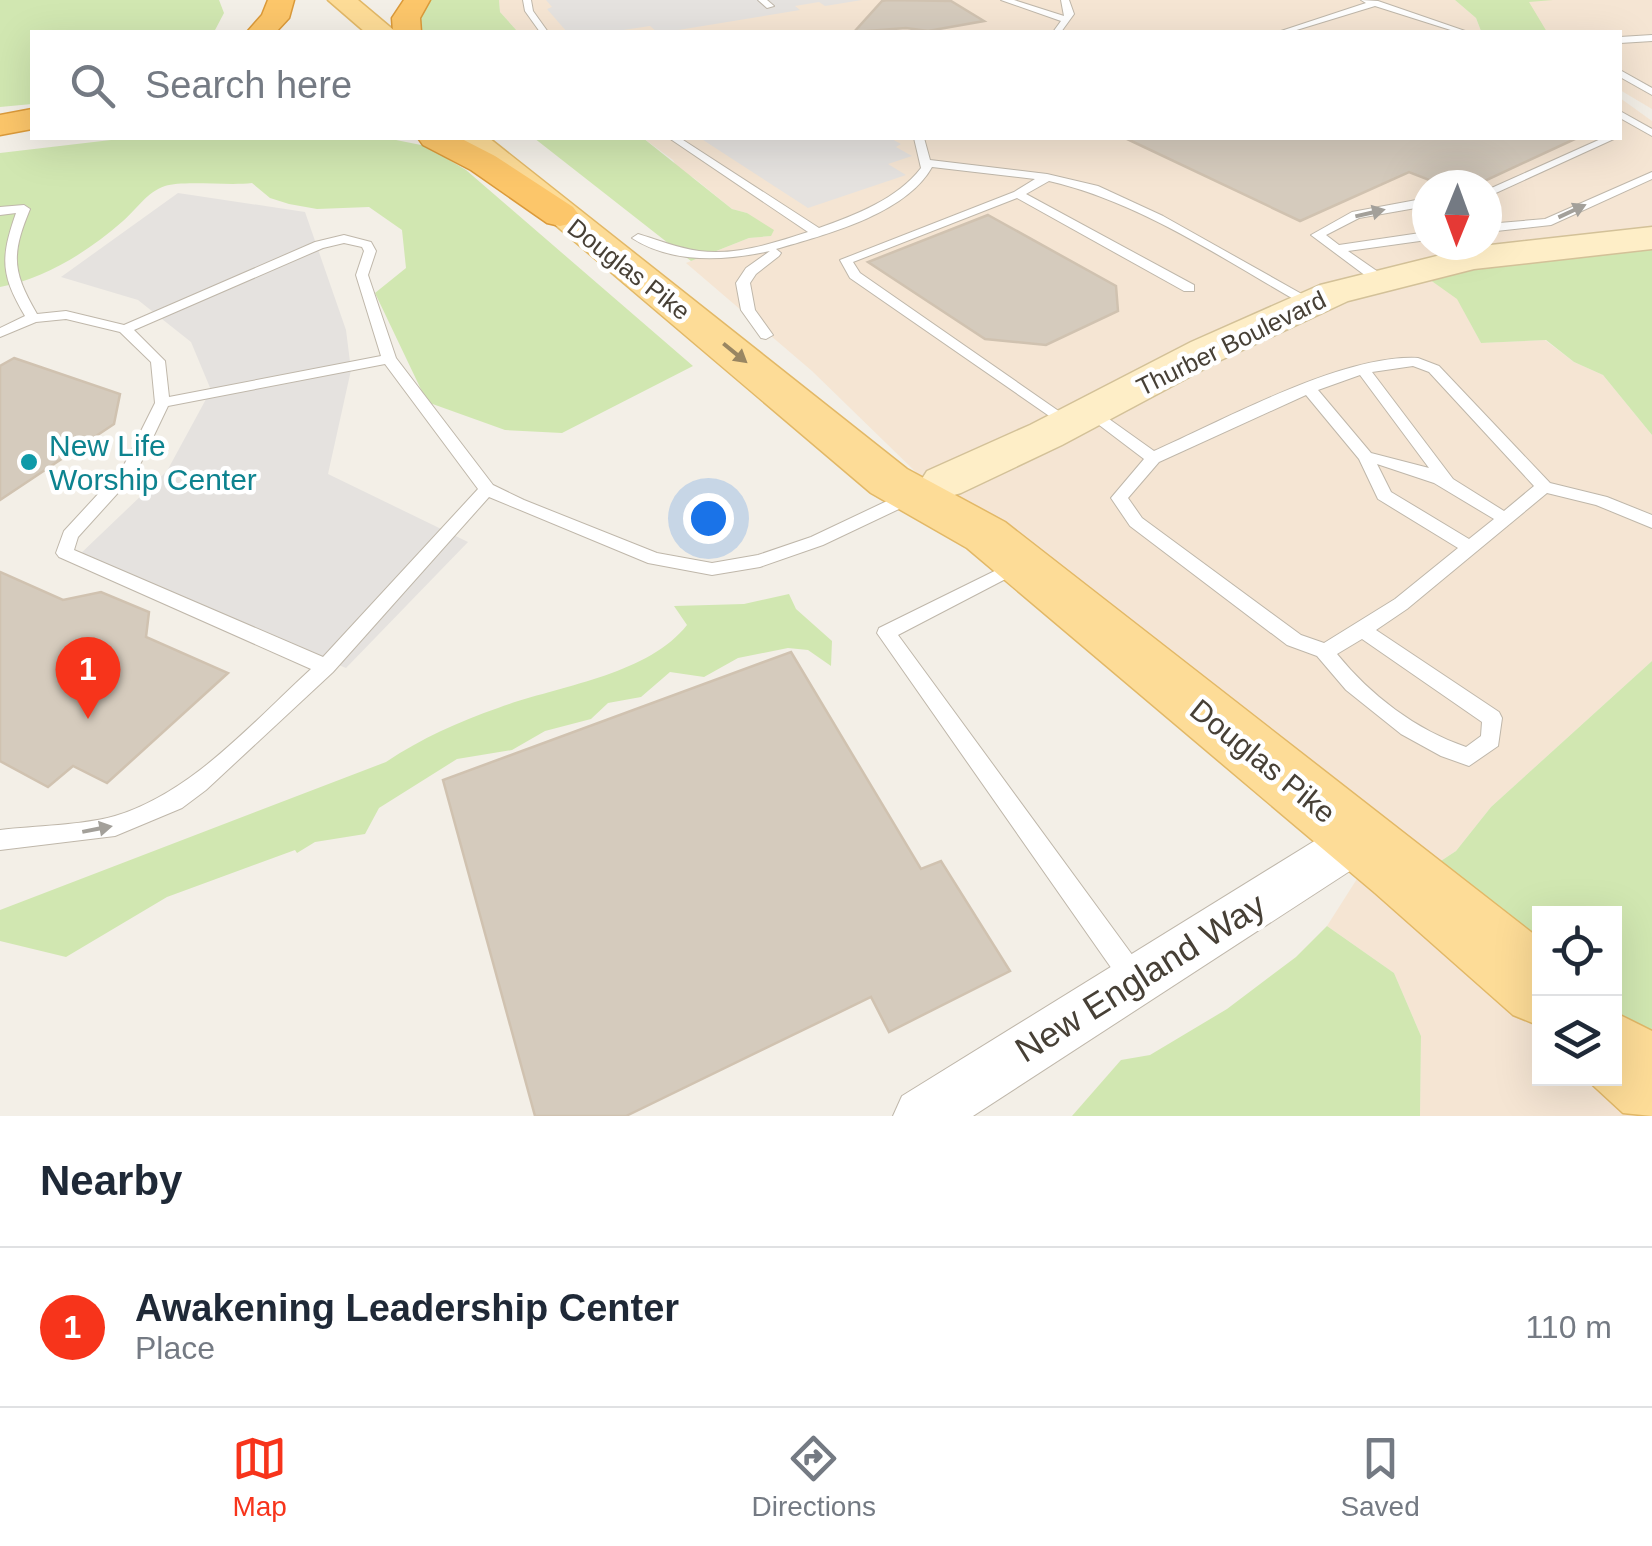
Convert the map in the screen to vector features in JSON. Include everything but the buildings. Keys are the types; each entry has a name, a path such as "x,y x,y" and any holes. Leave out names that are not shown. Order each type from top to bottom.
{"highway":[{"path":"407,30 406,18 418,0"},
{"path":"263,30 274,18 311,3"},
{"path":"0,125 30,120"},
{"path":"0,139 30,135"},
{"path":"439,140 483,163 560,214"}],"main road":[{"path":"311,3 342,30"},
{"path":"311,3 377,30"},
{"name":"Douglas Pike","path":"471,140 560,214 928,489 1532,981"},
{"name":"Douglas Pike","path":"516,140 766,335 928,489"},
{"path":"1622,1059 1652,1084"}],"street":[{"name":"Thurber Boulevard","path":"928,489 1309,302 1379,279 1474,258 1652,238"},
{"name":"New England Way","path":"922,1116 1359,839"}],"lane":[{"path":"527,0 529,12 542,30"},
{"path":"1005,0 1068,20"},
{"path":"1059,30 1068,20 1066,0"},
{"path":"1288,30 1370,1 1458,30"},
{"path":"1622,40 1652,38"},
{"path":"1622,74 1652,92"},
{"path":"1622,115 1652,133"},
{"path":"1622,133 1638,125"},
{"path":"677,140 818,233"},
{"path":"766,335 748,310 743,283 751,270 787,246 907,192 923,177 928,163 920,140"},
{"path":"1502,187 1607,140"},
{"path":"928,163 1047,177 1094,188 1160,219 1309,302"},
{"path":"1502,227 1548,222 1652,175"},
{"path":"1047,177 1018,194 846,260 854,275 1079,418 1153,458"},
{"path":"1018,194 1189,288"},
{"path":"1379,279 1317,235 1356,215 1412,205"},
{"path":"0,211 24,209 8,240 3,272 33,318"},
{"path":"638,238 708,256 787,246"},
{"path":"1336,249 1412,238"},
{"path":"125,329 319,244 353,240 367,245 370,251 362,275 389,360 488,490 635,553 674,565 712,569 760,561 817,541 928,489"},
{"path":"0,333 33,318 66,315 125,329 158,361 162,403 130,469 70,535 65,553 326,667"},
{"path":"162,403 389,360"},
{"path":"1363,630 1492,718 1490,740 1469,758 1442,749 1346,682 1324,652 1294,640 1136,522 1120,498 1153,458 1309,389 1364,372 1416,362 1434,369 1544,488 1601,501 1652,522"},
{"path":"1364,372 1445,478"},
{"path":"1309,389 1366,457 1384,494 1469,547"},
{"path":"1366,457 1404,463 1445,478 1506,519"},
{"path":"1324,652 1363,630 1544,488"},
{"path":"0,840 84,832 147,814 199,784 326,667 488,490"},
{"path":"1004,550 886,633 1135,980"}],"shaded area":[{"path":"499,0 1455,0 1476,18 1481,30 516,30 500,12"},
{"path":"546,0 862,0 825,6 819,2 795,6 800,10 678,30 655,30 650,26 565,30 547,9 552,7"},
{"path":"1652,0 1652,109 1622,91 1622,30 1545,30 1528,7 1529,2"},
{"path":"1622,99 1652,121 1652,239 1457,298 1481,343 1545,340 1574,362 1603,375 1652,435 1652,661 1491,807 1456,851 1412,880 1532,991 1532,1086 1622,1086 1652,1116 1420,1116 1421,1036 1394,973 1327,926 1369,860 924,480 812,371 686,263 749,238 770,236 747,213 732,209 678,170 673,160 646,140 1622,140"},
{"path":"703,140 894,140 901,144 896,147 912,156 888,164 906,175 808,208"},
{"path":"178,193 305,212 346,330 351,370 328,474 468,542 346,668 77,557 167,471 211,390 191,342 138,300 61,277"}],"green space":[{"path":"0,0 219,0 224,13 215,30 30,30 30,104 0,107"},
{"path":"421,0 499,0 500,12 516,30 409,30 408,22"},
{"path":"1455,0 1553,0 1529,2 1546,30 1481,30 1476,18"},
{"path":"111,140 396,140 426,146 466,170 693,366 562,433 505,430 427,402 375,293 406,268 402,230 369,207 317,209 289,204 270,198 252,183 165,186 81,253 50,271 0,287 0,153"},
{"path":"537,140 646,140 732,209 747,213 774,230 771,236 749,238 691,261"},
{"path":"1652,239 1652,435 1603,375 1574,362 1546,340 1481,343 1457,299 1419,272"},
{"path":"789,594 796,609 832,641 831,666 808,650 788,648 738,658 704,677 670,672 641,697 608,703 591,719 545,731 512,750 457,759 379,808 365,834 315,842 297,853 295,850 167,897 66,957 0,941 0,910 386,762 469,719 625,668 670,642 687,625 674,606 744,604"},
{"path":"1652,661 1652,1095 1622,1070 1622,906 1532,906 1532,991 1412,880 1456,851 1491,807"},
{"path":"1327,926 1394,973 1421,1036 1420,1116 1072,1116 1121,1060 1150,1055 1227,1009 1296,957"}],"place":[{"name":"New Life Worship Center","path":"29,462"},
{"name":"Awakening Leadership Center","path":"88,719"}]}
